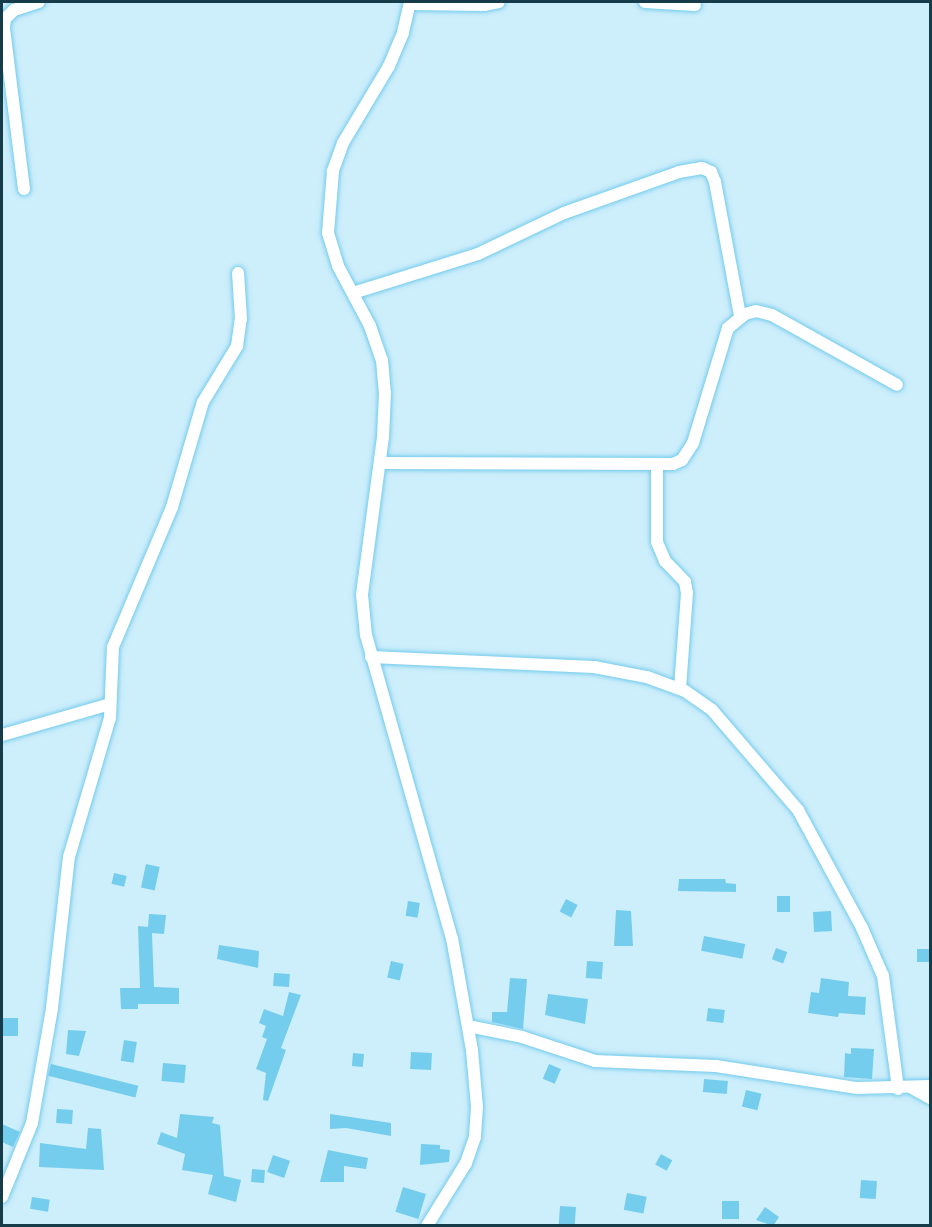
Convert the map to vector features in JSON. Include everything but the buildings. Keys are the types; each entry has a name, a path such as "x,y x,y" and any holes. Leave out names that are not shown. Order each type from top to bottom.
{"street":[{"path":"24,189 4,28 5,20 14,10 39,2"},
{"path":"427,1226 466,1163 475,1137 477,1107 468,1026 452,938 432,859 371,657 362,595 380,463 385,393 382,360 353,292 338,266 328,233 333,171 343,143 389,66 404,33 410,3 484,5 499,2"},
{"path":"652,2 695,5"},
{"path":"353,292 478,254 564,213 679,172 702,168 711,172 715,182 740,316"},
{"path":"2,1197 32,1123 52,1008 69,856 105,742 113,647 172,507 203,402 237,346 241,319 238,273"},
{"path":"380,463 673,464 687,453 728,328 740,316 756,311 771,315 897,385"},
{"path":"657,464 657,542 665,561 685,582 687,593 680,689"},
{"path":"371,657 594,667 646,677 680,689 712,710 798,810 828,859 883,976 898,1089"},
{"path":"2,735 110,704"},
{"path":"468,1026 522,1037 595,1061 716,1066 856,1088 898,1089 930,1086"},
{"path":"912,1088 930,1098"}]}
